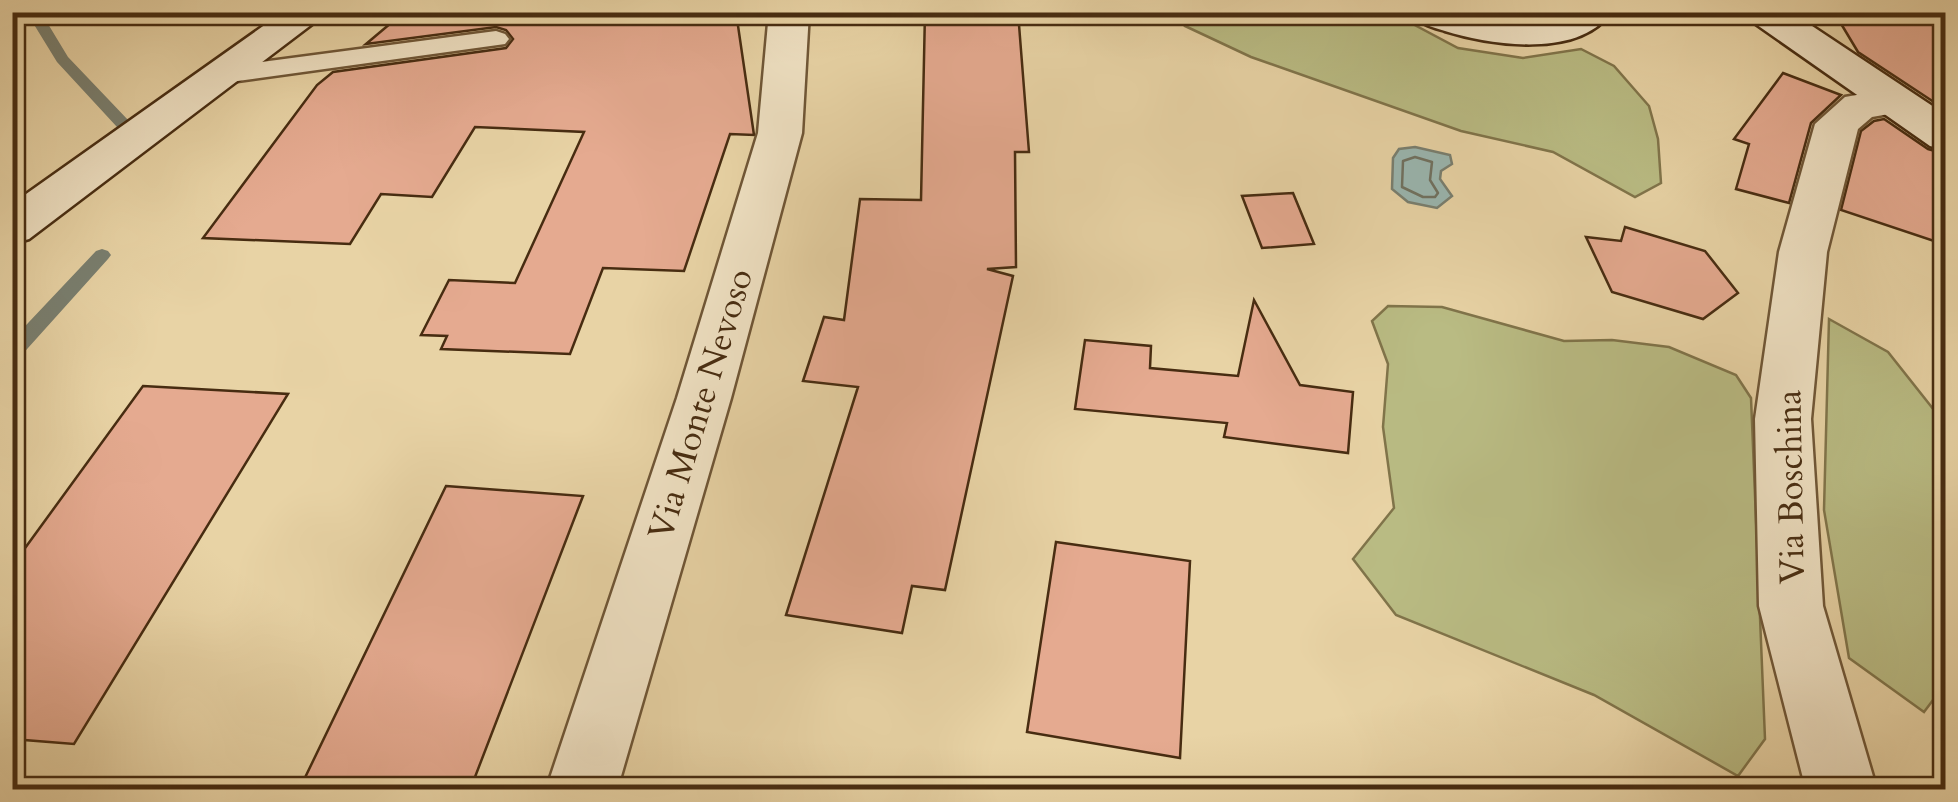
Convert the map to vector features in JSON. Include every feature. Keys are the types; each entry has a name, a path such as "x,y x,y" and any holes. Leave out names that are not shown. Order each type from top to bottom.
{"street":[{"path":"12,228 309,12"},
{"name":"Via Monte Nevoso","path":"580,790 704,398 780,133 788,12"},
{"path":"1430,12 1493,34 1538,34 1576,24 1592,12"},
{"path":"1764,12 1800,26 1891,102 1946,136"},
{"name":"Via Boschina","path":"1842,790 1792,606 1783,418 1803,252 1837,124 1860,106 1891,102"},
{"path":"1811,790 1823,721"}],"lane":[{"path":"223,75 496,39"}],"green space":[{"path":"1190,13 1392,13 1458,48 1523,58 1581,49 1614,66 1649,106 1658,139 1661,183 1635,197 1553,152 1461,131 1251,57 1185,26"},
{"path":"1388,306 1442,307 1564,341 1612,340 1669,347 1736,375 1751,398 1765,739 1738,776 1594,695 1396,615 1353,559 1394,508 1383,427 1388,364 1372,321"},
{"path":"1829,319 1888,352 1945,424 1945,684 1924,712 1849,658 1824,510"}],"water":[{"path":"1415,147 1450,155 1452,164 1441,171 1440,179 1452,196 1437,208 1408,202 1392,189 1393,158 1399,149"}],"building":[{"path":"404,12 736,12 754,135 730,134 684,271 603,268 570,354 441,349 447,336 421,335 449,280 515,283 584,132 475,127 432,197 381,194 350,244 203,238 317,85 333,72 506,48 513,39 506,30 496,27 366,44"},
{"path":"925,12 1018,12 1029,152 1015,152 1016,267 987,269 1013,276 945,590 912,586 902,633 786,615 858,387 803,381 824,317 844,320 860,199 921,200"},
{"path":"1834,12 1946,14 1946,110 1858,52"},
{"path":"1783,73 1841,95 1811,123 1789,203 1736,189 1749,144 1734,139"},
{"path":"1884,119 1928,149 1946,154 1946,245 1841,210 1861,131"},
{"path":"1293,193 1314,244 1262,248 1242,196"},
{"path":"1625,227 1705,251 1738,293 1703,319 1612,292 1586,237 1621,241"},
{"path":"1254,300 1300,385 1353,392 1348,453 1224,437 1227,423 1075,409 1085,340 1151,346 1150,368 1238,376"},
{"path":"143,386 288,394 74,744 12,739 12,566"},
{"path":"446,486 583,496 470,790 299,790"},
{"path":"1056,542 1190,561 1180,758 1027,732"}],"waterway":[{"path":"43,12 37,18 62,59 123,124"},
{"path":"12,353 102,255"}]}
